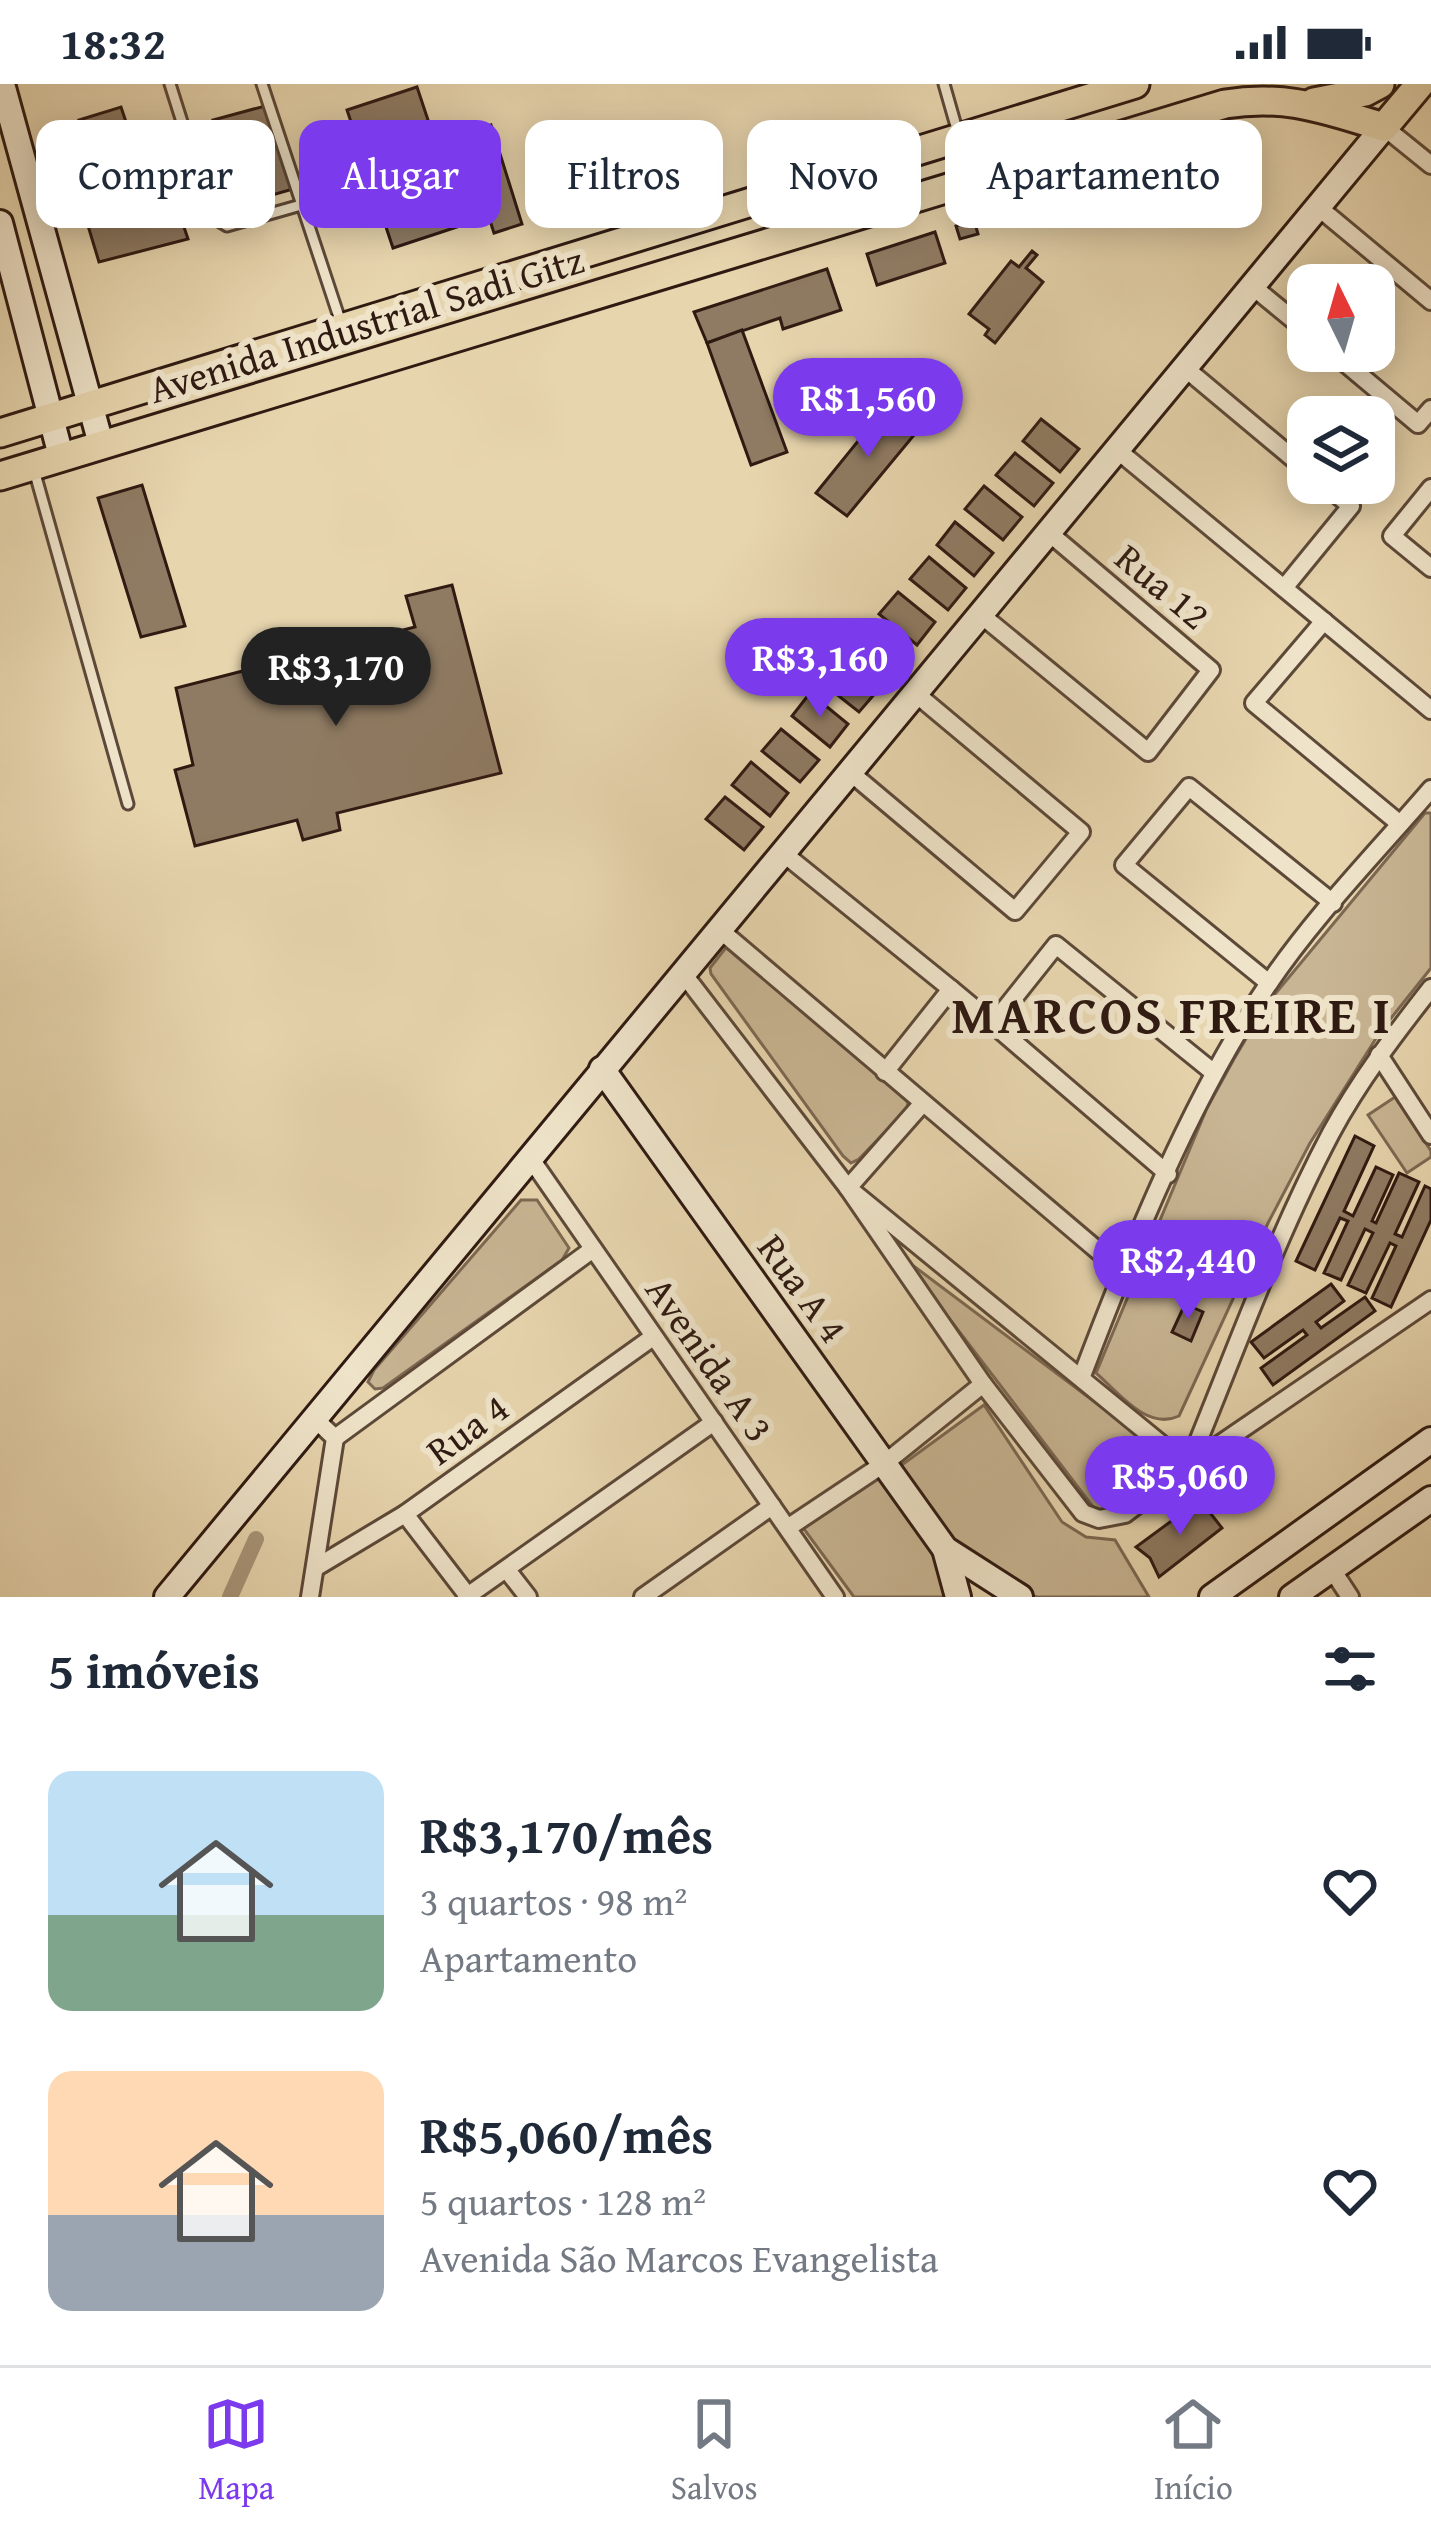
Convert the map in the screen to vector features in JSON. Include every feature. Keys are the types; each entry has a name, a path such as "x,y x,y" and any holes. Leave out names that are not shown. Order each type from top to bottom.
{"main road":[{"name":"Avenida Industrial Sadi Gitz","path":"1018,120 1135,84"},
{"name":"Avenida Industrial Sadi Gitz","path":"0,476 1226,104 1253,100 1310,103 1365,92 1380,84"},
{"path":"1384,127 1420,84"},
{"name":"Avenida Industrial Sadi Gitz","path":"1310,103 1384,127"},
{"name":"Avenida Industrial Sadi Gitz","path":"0,433 945,142"}],"street":[{"path":"2,84 101,444"},
{"path":"167,1597 1384,127 1431,165"},
{"path":"1318,207 1431,301"},
{"path":"0,223 61,456"},
{"path":"1252,286 1287,315"},
{"path":"1185,368 1287,453"},
{"path":"1356,372 1418,424 1431,410"},
{"path":"1116,449 1431,710"},
{"path":"1431,488 1392,536 1431,568"},
{"path":"1284,588 1349,504"},
{"name":"Rua 12","path":"980,614 1148,752 1211,670 1048,532"},
{"path":"1324,621 1255,703 1400,824"},
{"path":"850,772 1015,911 1082,832 915,693"},
{"path":"1269,983 1124,865 1189,787 1333,903"},
{"path":"1082,1376 1123,1272 1214,1072 1269,983 1431,790"},
{"path":"783,853 1168,1174"},
{"path":"720,931 1123,1272"},
{"path":"993,1024 1056,945 1214,1072"},
{"path":"682,972 848,1188 983,1384 1083,1513 1099,1519 1125,1514 1431,1300"},
{"path":"1188,1466 1331,1132 1378,1055 1431,988"},
{"path":"886,1072 951,989"},
{"path":"1378,1055 1431,1135"},
{"name":"Rua A 4","path":"602,1069 945,1549 958,1597"},
{"path":"848,1188 922,1104"},
{"name":"Avenida A 3","path":"531,1159 789,1527 831,1595"},
{"path":"848,1188 1188,1466"},
{"path":"310,1597 335,1438 592,1250"},
{"name":"Rua 4","path":"315,1568 405,1514 653,1336"},
{"path":"789,1527 885,1463 983,1384"},
{"path":"314,1418 335,1438"},
{"path":"405,1514 467,1596 714,1422"},
{"path":"1212,1597 1431,1440"},
{"path":"1292,1597 1431,1499"},
{"path":"643,1597 772,1506"},
{"name":"Rua A 4","path":"945,1549 1020,1597"},
{"path":"1331,1568 1350,1597"},
{"path":"507,1570 528,1597"}],"lane":[{"path":"170,84 212,217 219,224 227,226 299,206"},
{"path":"262,84 299,199"},
{"path":"944,84 954,120"},
{"path":"309,228 343,328"},
{"path":"33,465 128,804"}],"shaded area":[{"path":"1425,813 1431,813 1431,968 1380,1032 1310,1143 1179,1416 1167,1419 1145,1414 1096,1373 1207,1108 1266,1005"},
{"path":"728,945 908,1102 907,1109 859,1159 851,1163 843,1156 711,974 710,968"},
{"path":"1395,1097 1431,1151 1431,1157 1407,1173 1368,1115"},
{"path":"521,1200 537,1200 569,1248 562,1260 383,1388 375,1389 368,1382 374,1370"},
{"path":"903,1258 1156,1448 1159,1472 1145,1493 1122,1507 1097,1512"},
{"path":"984,1405 1062,1522 1086,1537 1115,1540 1149,1597 1038,1597 995,1580 958,1546 899,1467"},
{"path":"885,1472 943,1572 952,1597 854,1597 801,1525"}],"building":[{"path":"417,87 428,120 350,120 347,110"},
{"path":"265,106 270,120 213,120"},
{"path":"121,107 125,120 79,120"},
{"path":"275,136 293,189 275,194"},
{"path":"501,157 522,224 494,233 492,228 501,228"},
{"path":"89,228 184,228 188,239 99,262"},
{"path":"386,228 454,228 393,248"},
{"path":"957,228 976,228 978,234 960,239"},
{"path":"935,232 945,263 877,285 867,254"},
{"path":"1032,251 1037,255 1026,268 1043,282 995,343 985,335 989,329 969,314 1011,261 1019,267"},
{"path":"827,269 841,310 783,329 780,318 707,343 694,312"},
{"path":"742,330 787,452 751,465 707,343"},
{"path":"888,404 919,429 847,516 816,493"},
{"path":"1041,419 1079,449 1060,472 1023,441"},
{"path":"1015,453 1053,483 1034,506 996,475"},
{"path":"142,485 185,626 141,637 98,498"},
{"path":"984,486 1022,517 1003,540 965,509"},
{"path":"955,522 993,553 974,576 937,545"},
{"path":"929,557 966,588 948,610 910,579"},
{"path":"452,585 501,773 337,813 340,830 303,840 297,820 195,846 175,770 193,765 176,688 415,627 406,596"},
{"path":"898,592 935,622 917,645 879,614"},
{"path":"870,626 908,657 890,679 852,649"},
{"path":"840,659 878,690 859,712 821,682"},
{"path":"810,693 848,724 830,747 792,716"},
{"path":"781,729 819,760 800,782 762,751"},
{"path":"751,762 788,793 770,816 732,785"},
{"path":"725,797 763,827 744,850 706,819"},
{"path":"1355,1136 1374,1146 1344,1211 1353,1216 1376,1167 1393,1175 1372,1221 1376,1223 1399,1173 1419,1182 1395,1234 1402,1237 1425,1186 1431,1189 1431,1220 1391,1307 1372,1298 1396,1246 1390,1243 1366,1293 1348,1285 1373,1233 1365,1229 1341,1280 1324,1273 1348,1221 1340,1218 1315,1270 1296,1261"},
{"path":"1184,1231 1203,1241 1191,1265 1172,1256"},
{"path":"1217,1232 1235,1240 1224,1266 1206,1257"},
{"path":"1331,1284 1344,1301 1316,1322 1321,1328 1365,1297 1375,1311 1273,1385 1261,1368 1307,1335 1303,1330 1264,1358 1251,1342"},
{"path":"1185,1304 1203,1312 1191,1341 1172,1332"},
{"path":"1200,1500 1222,1528 1159,1577 1150,1558 1136,1547"}],"waterway":[{"path":"230,1597 256,1539"}],"district":[{"name":"MARCOS FREIRE I","path":"1172,1015"}]}
